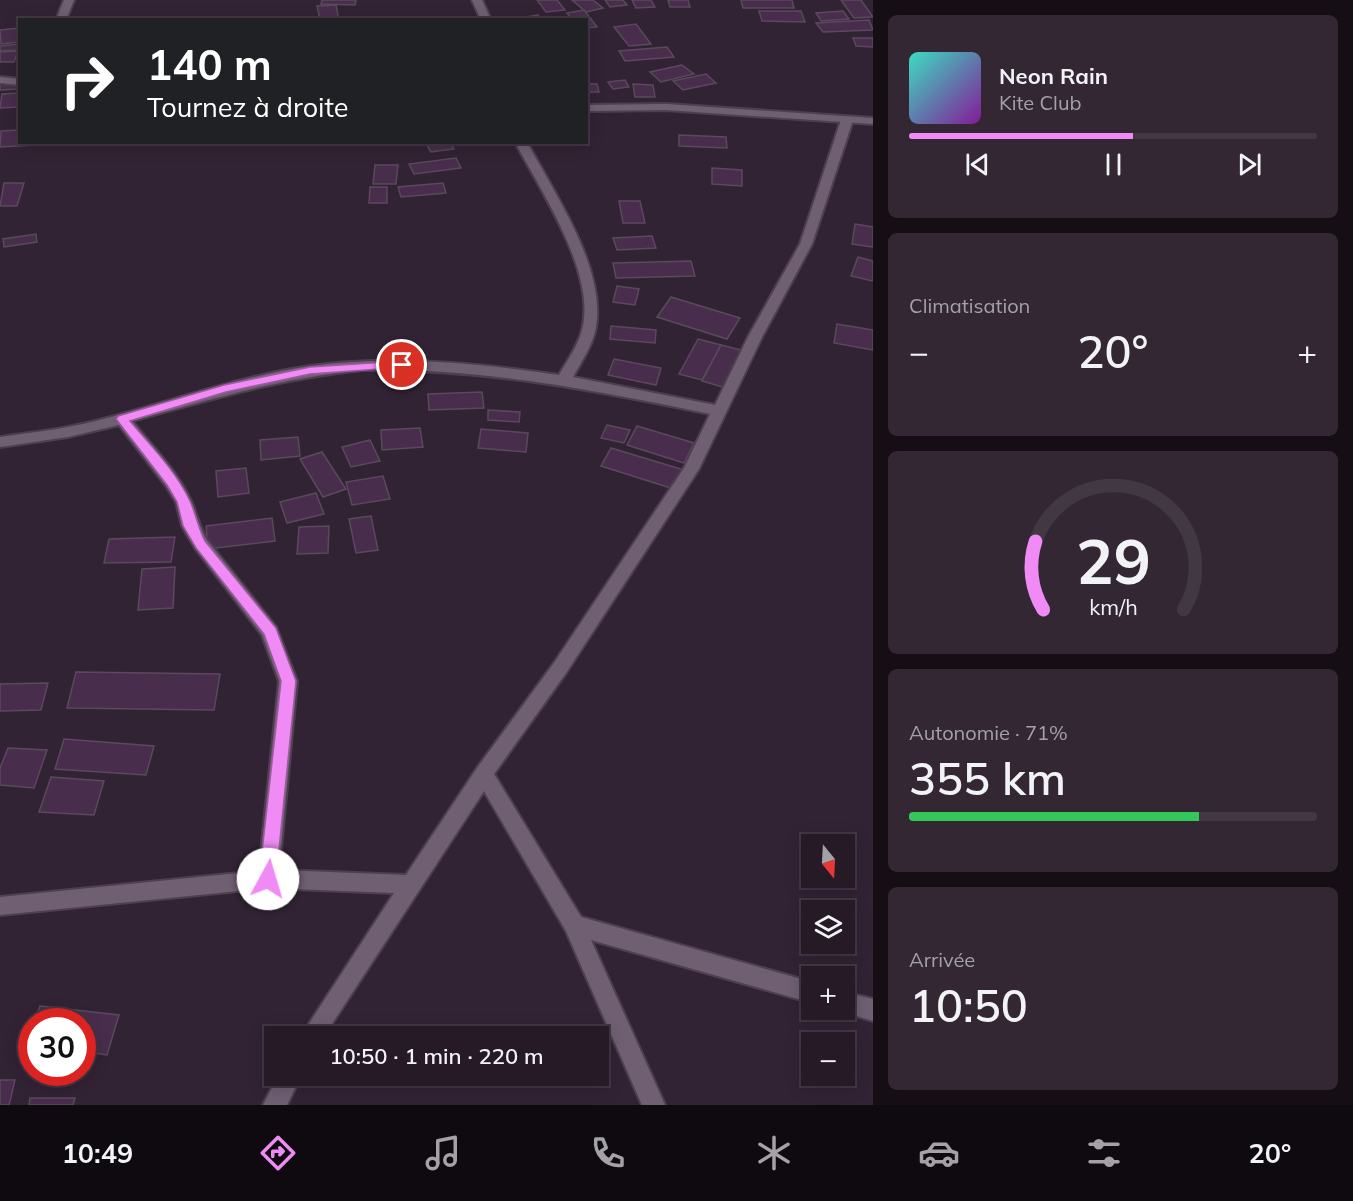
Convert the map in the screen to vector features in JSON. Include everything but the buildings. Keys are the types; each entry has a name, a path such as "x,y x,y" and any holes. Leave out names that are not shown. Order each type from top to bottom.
{"street":[{"path":"62,18 69,0"},
{"path":"477,0 485,18"},
{"path":"0,80 18,82"},
{"path":"588,108 666,107 873,121"},
{"path":"319,1026 484,774 560,668 691,469 755,337 806,244 848,120"},
{"path":"522,144 583,265 591,297 590,329 564,380"},
{"path":"0,442 74,431 224,388 310,370 402,365 450,366 564,380 720,411"},
{"path":"122,419 172,482 184,502 190,526 201,544 270,632 280,655 288,681 268,879"},
{"path":"484,774 574,925 654,1105"},
{"path":"0,906 268,879 411,884"},
{"path":"574,925 801,990"},
{"path":"855,1005 873,1010"},
{"path":"274,1105 284,1086"}],"route":[{"path":"268,879 288,681 280,655 270,632 201,544 190,526 184,502 172,482 122,419 224,388 310,370 402,365"}]}
